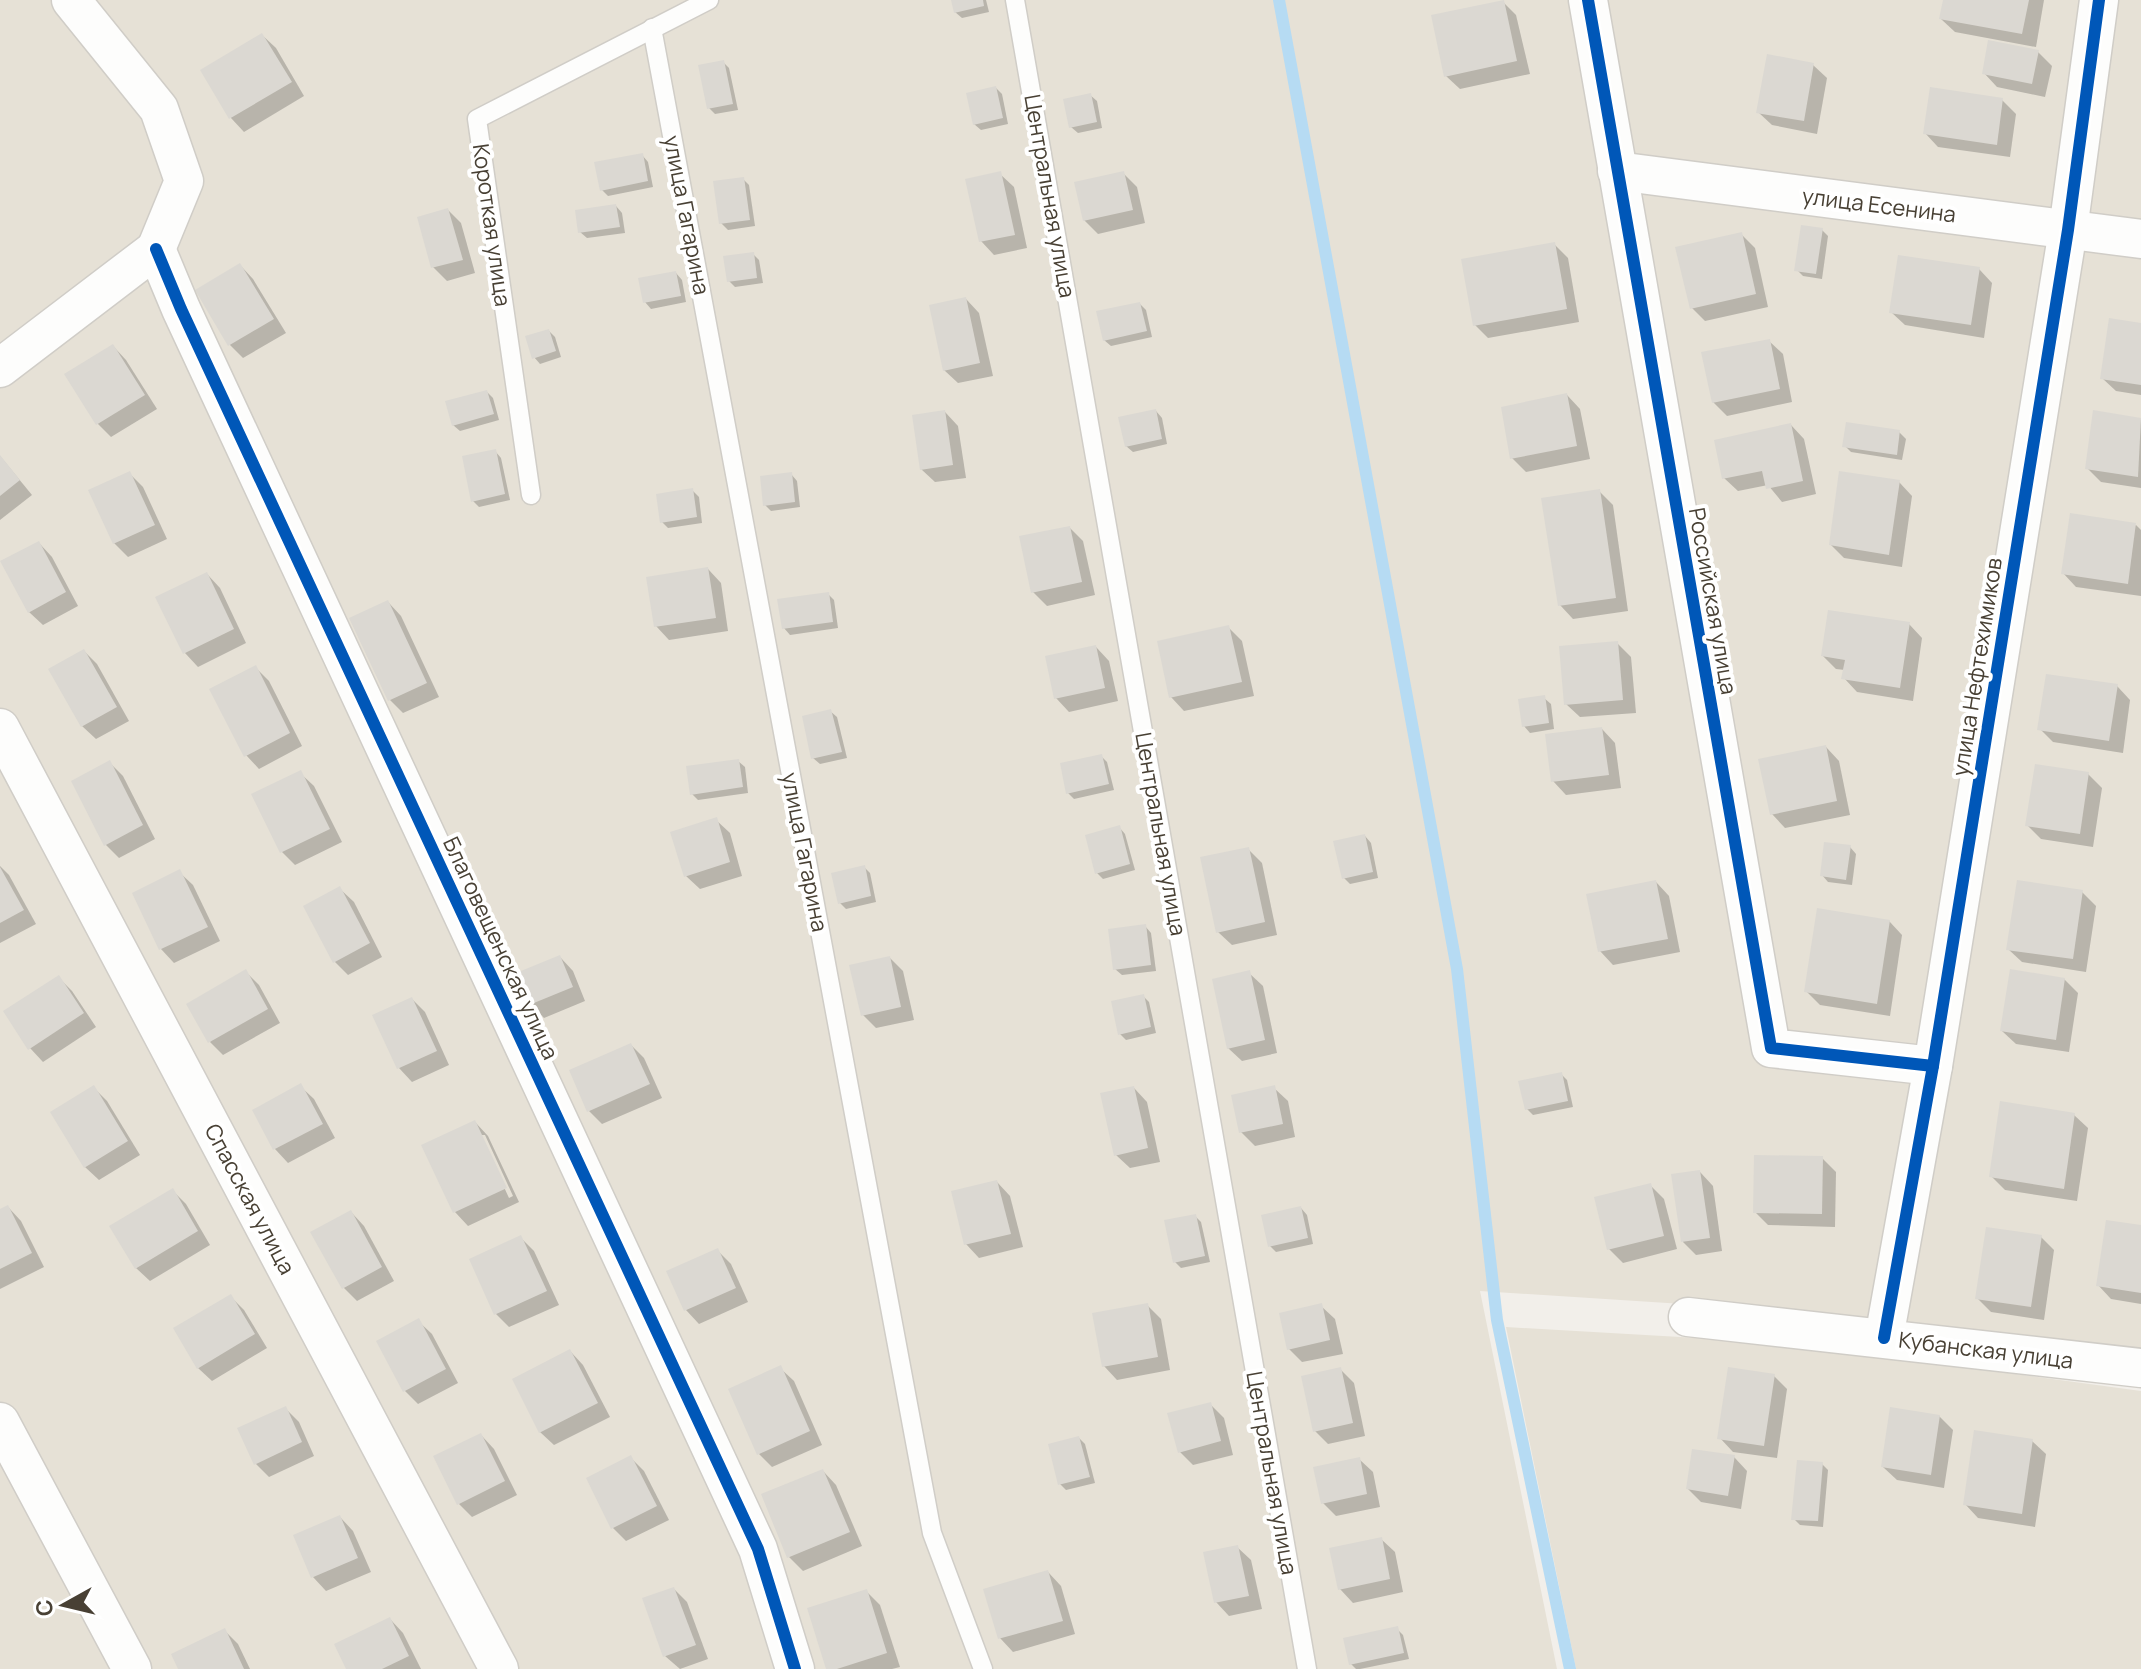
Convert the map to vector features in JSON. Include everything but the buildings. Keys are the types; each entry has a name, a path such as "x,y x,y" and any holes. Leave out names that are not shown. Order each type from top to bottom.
{"street":[{"path":"0,368 156,249 184,181 159,109 71,0"},
{"name":"Российская улица","path":"1588,0 1771,1048 1933,1066"},
{"name":"улица Нефтехимиков","path":"1884,1338 1933,1066 2068,230 2099,0"},
{"name":"улица Есенина","path":"1617,171 2141,239"},
{"name":"Благовещенская улица","path":"156,249 758,1549 795,1669"},
{"name":"Спасская улица","path":"0,728 499,1669"},
{"name":"Кубанская улица","path":"1688,1317 2141,1368"},
{"path":"0,1422 132,1669"}],"lane":[{"name":"Короткая улица","path":"531,495 477,119 709,0"},
{"name":"Центральная улица","path":"1015,0 1307,1669"},
{"name":"улица Гагарина","path":"652,28 932,1533 983,1669"}],"shaded area":[{"path":"0,0 2141,0 2141,1354 1776,1310 1480,1291 1557,1669 0,1669"},
{"path":"1506,1327 1784,1343 2141,1391 2141,1669 1576,1669"}],"waterway":[{"path":"1279,0 1457,969 1497,1320 1570,1669"}],"cycle path":[{"path":"1588,0 1771,1048 1933,1066"},
{"path":"1884,1338 1933,1066 2068,230 2099,0"},
{"path":"156,249 181,309 758,1549 795,1669"}]}
